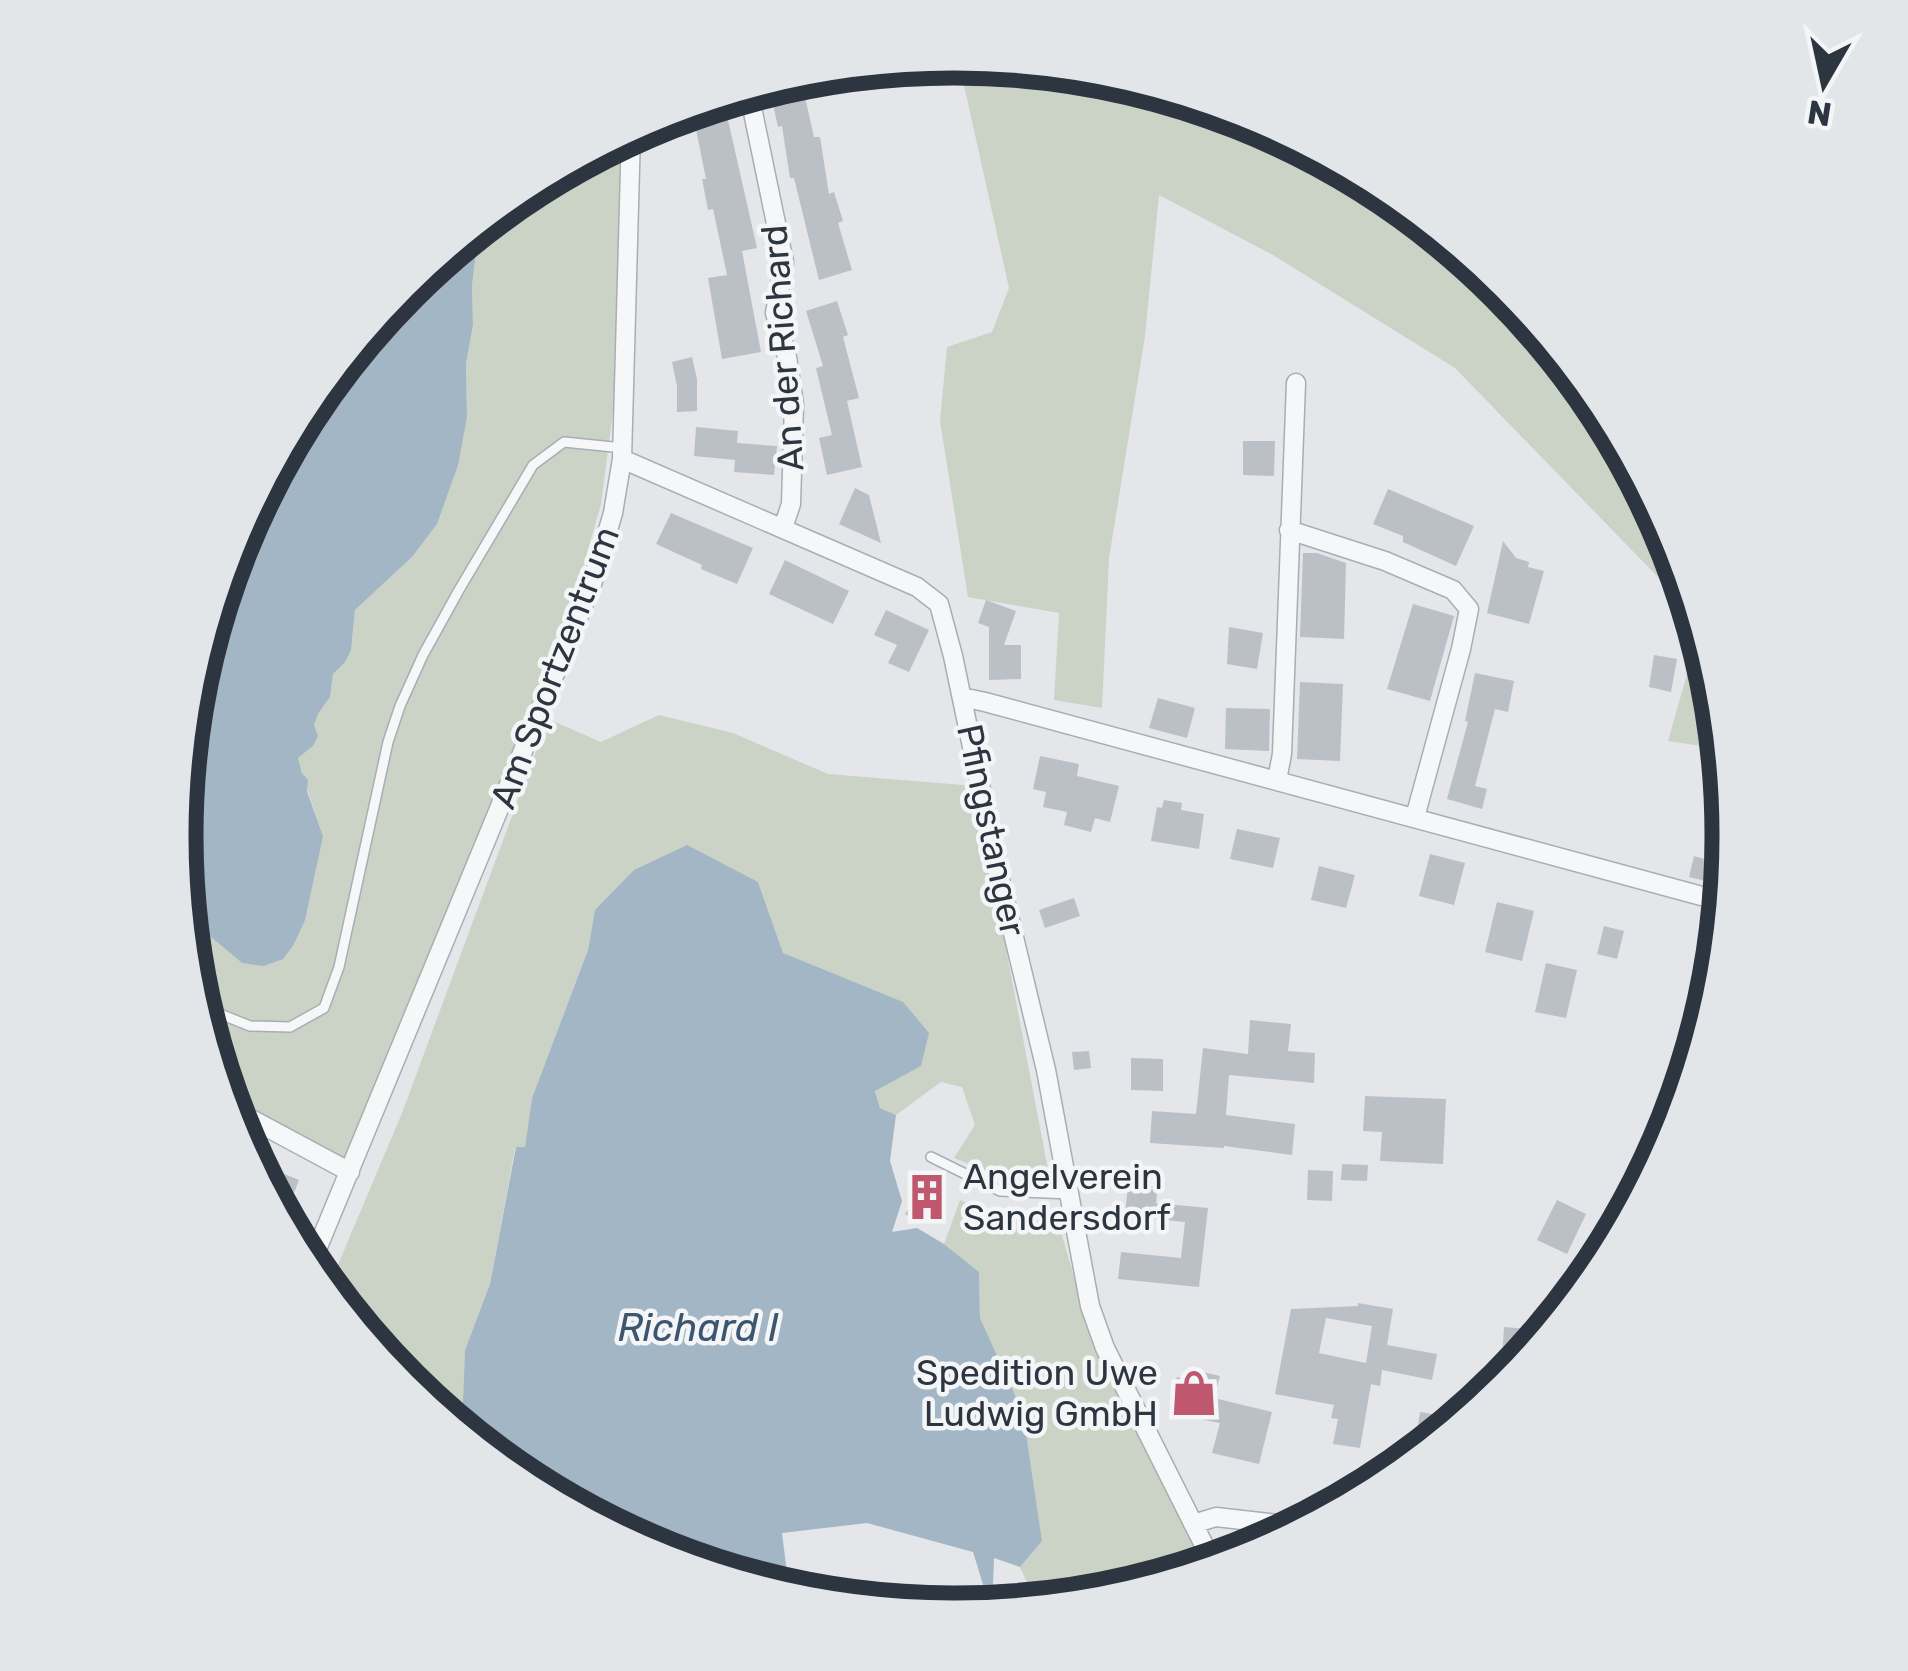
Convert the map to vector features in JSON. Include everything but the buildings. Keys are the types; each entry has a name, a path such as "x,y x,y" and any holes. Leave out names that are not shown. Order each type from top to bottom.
{"street":[{"name":"An der Richard","path":"752,106 784,262 775,313 794,404 791,504 783,528"},
{"name":"Am Sportzentrum","path":"318,1247 592,584 614,513 622,454 630,151"},
{"path":"1277,780 1282,754 1296,383"},
{"name":"An der Richard","path":"622,454 933,596 943,614 964,701"},
{"path":"1289,530 1385,561 1453,590 1469,608 1415,817"},
{"name":"Pfingstanger","path":"1206,1550 1097,1328 1046,1070 998,871 964,701 985,702 1709,898"},
{"path":"253,1123 350,1172"},
{"path":"1192,1524 1216,1517 1271,1523"}],"lane":[{"path":"218,1013 250,1026 290,1028 324,1008 338,968 388,742 423,655 533,465 564,442 622,454"},
{"path":"931,1157 1000,1191 1071,1194"}],"shaded area":[{"path":"963,78 1053,84 1150,104 1289,156 1333,179 1415,235 1524,336 1610,457 1670,590 1455,368 1273,255 1159,195 1145,336 1109,558 1102,708 1054,700 1059,613 968,597 940,421 947,347 992,332 1009,288"},
{"path":"622,155 614,404 601,504 579,581 533,703 346,1162 246,1104 222,1032 203,930 242,963 323,836 298,758 313,746 314,725 330,697 333,674 351,645 355,610 412,557 467,417 476,249 533,206"},
{"path":"1691,661 1706,747 1668,741"},
{"path":"659,715 733,733 828,774 975,786 1049,1175 1006,1179 954,1158 975,1125 962,1087 941,1082 896,1115 880,1108 875,1090 921,1066 824,971 783,953 758,882 595,910 588,950 532,1098 525,1148 515,1148 490,1284 465,1350 463,1411 384,1335 335,1272 402,1113 548,719 601,742"},
{"path":"960,1200 996,1217 1058,1222 1090,1331 1196,1553 1102,1578 1030,1589 1020,1567 1042,1541 1023,1414 980,1318 979,1272 944,1244"}],"water":[{"path":"476,249 466,364 467,417 458,465 437,524 412,557 355,610 351,650 333,674 330,697 314,725 318,736 298,758 323,836 305,920 283,959 264,966 242,963 203,930 196,836 211,688 237,592 275,500 324,415 384,336"},
{"name":"Richard I","path":"687,845 758,882 783,953 903,1002 929,1033 921,1066 875,1091 880,1108 896,1115 890,1161 902,1201 892,1232 917,1228 979,1272 980,1318 1023,1413 1042,1541 1020,1567 994,1558 996,1591 985,1592 973,1552 867,1523 782,1533 787,1574 711,1553 575,1492 463,1411 465,1350 490,1284 516,1147 525,1147 532,1098 588,950 595,910 634,870"}],"place":[{"name":"Angelverein Sandersdorf","path":"927,1197"},
{"name":"Spedition Uwe Ludwig GmbH","path":"1194,1393"}]}
